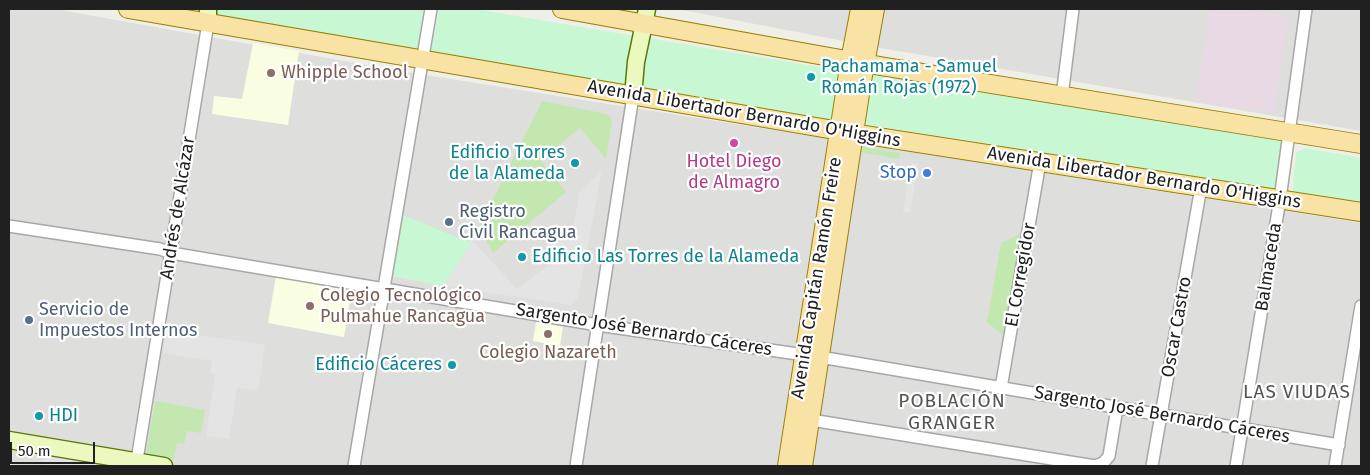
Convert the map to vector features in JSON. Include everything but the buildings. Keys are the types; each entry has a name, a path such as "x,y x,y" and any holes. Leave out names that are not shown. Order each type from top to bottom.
{"main road":[{"name":"Avenida Libertador Bernardo O'Higgins","path":"128,9 208,16 422,59 633,96 847,132 1361,212"},
{"path":"562,9 645,16 857,62 1361,144"},
{"path":"857,62 860,9"},
{"path":"857,62 875,9"},
{"name":"Avenida Capitán Ramón Freire","path":"787,466 813,357 857,62"},
{"name":"Avenida Capitán Ramón Freire","path":"804,466 811,420 813,357"}],"street":[{"path":"354,466 431,9"},
{"path":"1062,96 1073,9"},
{"name":"Balmaceda","path":"1236,466 1280,199 1306,9"},
{"name":"Andrés de Alcázar","path":"137,464 208,16"},
{"path":"576,466 633,96 636,62 645,16"},
{"name":"El Corregidor","path":"1001,388 1040,162"},
{"name":"Oscar Castro","path":"1152,466 1201,187"},
{"name":"Sargento José Bernardo Cáceres","path":"9,226 160,249 171,253 598,325 813,357 1339,445"},
{"path":"1335,466 1361,306"},
{"path":"811,420 1094,466 1103,463 1109,456 1117,408"},
{"path":"9,440 137,464 164,466"}],"shaded area":[{"path":"9,9 55,9 394,70 1361,223 1361,466 9,466"},
{"path":"677,9 1361,9 1361,131 875,47"},
{"path":"1210,9 1241,9 1288,16 1274,113 1196,102"},
{"name":"Whipple School","path":"253,43 299,51 288,125 212,114 214,96 242,99"},
{"path":"911,163 918,164 910,213 903,212"},
{"path":"602,170 578,298 571,305 443,286 473,241 517,289 555,260 546,246 574,224 579,193"},
{"name":"Colegio Tecnológico Pulmahue Rancagua","path":"276,276 352,289 344,337 268,323"},
{"name":"Colegio Nazareth","path":"536,322 563,327 560,346 533,341"},
{"path":"167,330 265,345 258,390 237,388 229,439 206,436 215,374 210,373 212,361 163,353"},
{"path":"45,454 123,466 42,466"}],"green space":[{"path":"212,9 424,9 416,51 216,17"},
{"path":"439,9 475,9 843,71 836,125 429,56"},
{"path":"870,68 1283,136 1276,189 862,124"},
{"path":"542,101 607,114 612,120 606,159 580,128 540,160 566,192 493,253 479,227"},
{"path":"858,146 900,153 899,159 860,152 855,184 852,188"},
{"path":"1305,148 1361,158 1361,206 1292,195 1296,153"},
{"path":"403,215 466,241 473,241 443,286 391,276"},
{"path":"1022,233 1003,335 987,322 1001,243"},
{"path":"155,401 205,410 201,433 187,431 184,444 177,443 174,460 146,455"}],"place":[{"name":"Whipple School","path":"271,73"},
{"name":"Pachamama - Samuel Román Rojas (1972)","path":"811,77"},
{"name":"Hotel Diego de Almagro","path":"734,143"},
{"name":"Edificio Torres de la Alameda","path":"575,163"},
{"name":"Stop","path":"927,173"},
{"name":"Registro Civil Rancagua","path":"449,222"},
{"name":"Edificio Las Torres de la Alameda","path":"522,257"},
{"name":"Colegio Tecnológico Pulmahue Rancagua","path":"310,306"},
{"name":"Servicio de Impuestos Internos","path":"29,320"},
{"name":"Colegio Nazareth","path":"548,334"},
{"name":"Edificio Cáceres","path":"452,365"},
{"name":"HDI","path":"39,416"}],"district":[{"name":"LAS VIUDAS","path":"1297,393"},
{"name":"POBLACIÓN GRANGER","path":"952,413"}]}
